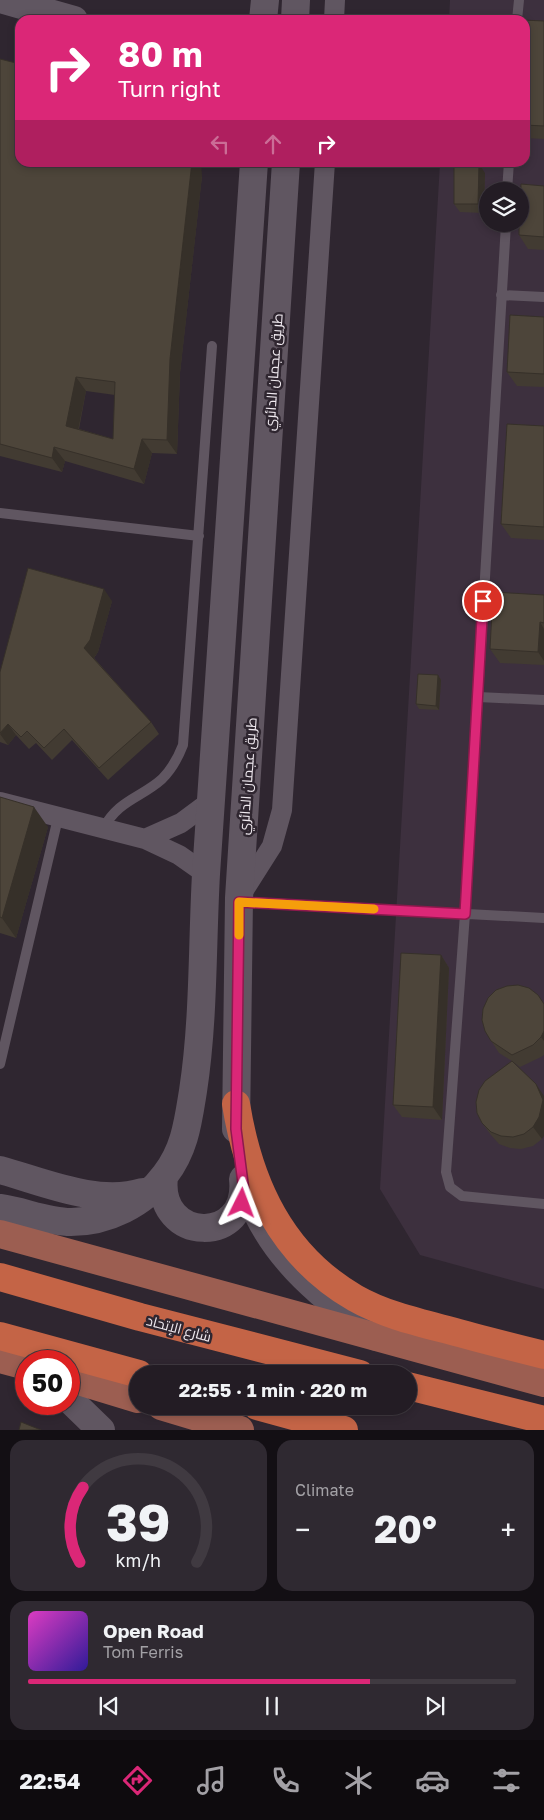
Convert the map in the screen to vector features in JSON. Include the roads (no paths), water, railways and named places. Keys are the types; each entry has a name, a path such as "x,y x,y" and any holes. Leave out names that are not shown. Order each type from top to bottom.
{"highway":[{"path":"236,1104 242,1142 254,1180 272,1215 295,1247 323,1274 354,1298 386,1312 544,1355"},
{"name":"شارع الإتحاد","path":"0,1277 140,1318 325,1365"},
{"path":"0,1336 129,1371"},
{"path":"417,1388 544,1420"},
{"path":"290,1415 344,1430"}],"main road":[{"path":"4,0 56,15"},
{"path":"264,15 265,0"},
{"path":"295,15 296,0"},
{"path":"0,1208 57,1220 86,1221 123,1209 142,1198 159,1182 181,1151 186,1135 197,1059 206,874 252,167"},
{"name":"طريق عجمان الدائري","path":"286,167 239,900 236,1137 243,1178 264,1228 280,1253 299,1275 376,1337"},
{"path":"0,1170 95,1195 125,1195 159,1182"},
{"path":"159,1182 171,1212 180,1221 191,1227 203,1229 215,1227 226,1222 236,1214 242,1203 244,1191 243,1178"},
{"path":"0,1234 544,1383"},
{"path":"80,1381 129,1396"},
{"path":"80,1410 101,1430"},
{"path":"191,1415 240,1430"}],"street":[{"path":"334,15 335,0"},
{"path":"239,900 272,846 282,810 324,167"},
{"path":"145,839 180,823 212,800"},
{"path":"0,802 145,839 179,855 206,874"}],"lane":[{"path":"518,15 519,0"},
{"path":"508,182 509,167"},
{"path":"506,232 465,914 447,1180 456,1193 470,1198 544,1204"},
{"path":"502,295 544,297"},
{"path":"103,829 108,819 123,804 162,779 174,764 183,745 212,346"},
{"path":"0,513 199,536"},
{"path":"478,697 544,700"},
{"path":"0,1064 58,818"},
{"path":"239,900 544,918"}]}
